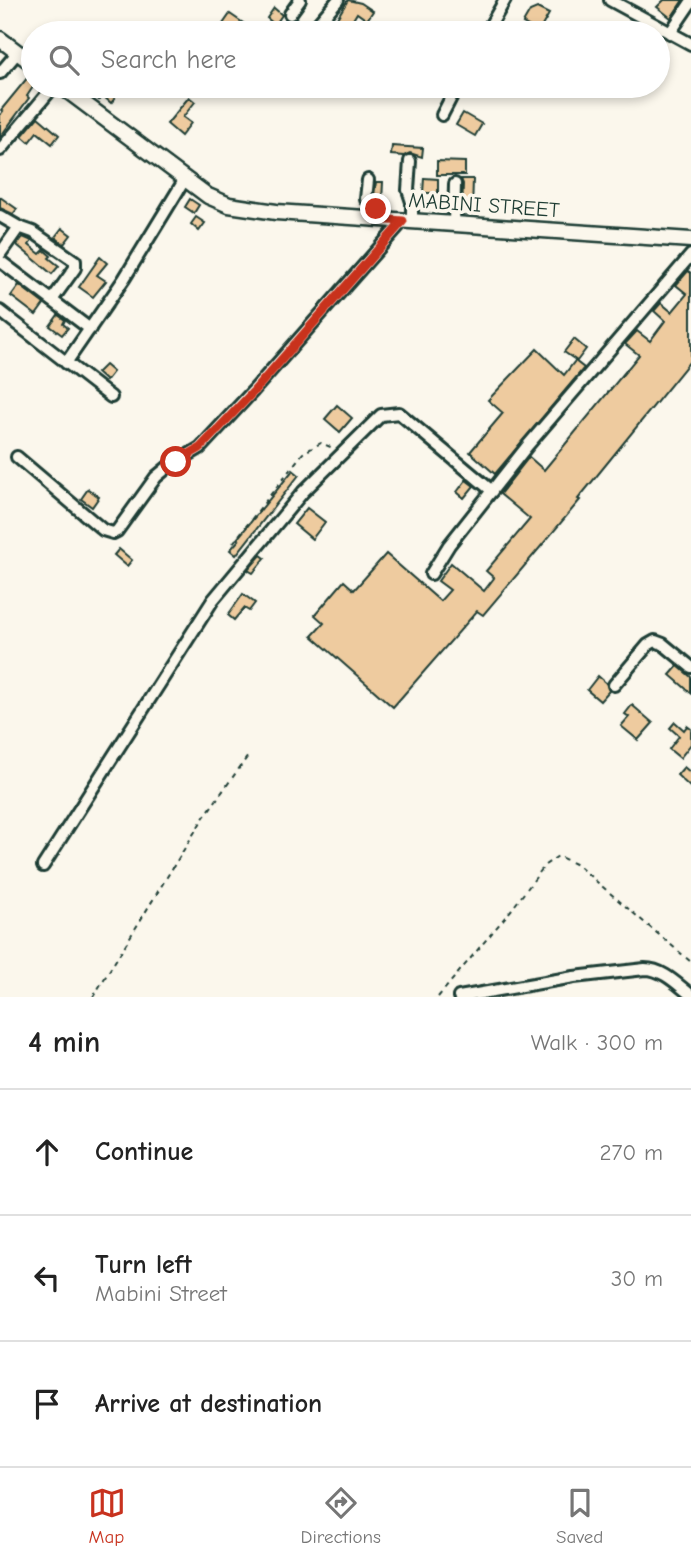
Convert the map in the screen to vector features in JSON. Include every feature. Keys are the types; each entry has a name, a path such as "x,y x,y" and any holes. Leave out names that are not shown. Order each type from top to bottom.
{"main road":[{"path":"0,39 21,54"},
{"name":"MABINI STREET","path":"77,98 208,196 229,205 276,212 691,240"}],"street":[{"path":"290,14 300,0"},
{"path":"320,21 338,0"},
{"path":"493,21 505,0"},
{"path":"610,0 648,21"},
{"path":"691,2 670,33 691,44"},
{"path":"0,73 18,52"},
{"path":"0,150 44,98"},
{"path":"442,115 451,98"},
{"path":"17,457 103,530 113,533 117,531 156,477 200,448 407,221 412,202 408,190 410,161"},
{"path":"66,362 124,279 185,179"},
{"path":"368,180 366,200 376,206 377,219"},
{"path":"454,225 455,184"},
{"path":"0,216 19,228 33,232 75,261 75,268 52,300"},
{"path":"0,254 19,228"},
{"path":"431,574 449,545 528,445 691,255"},
{"path":"0,261 90,329"},
{"path":"0,312 111,397"},
{"path":"43,866 213,600 303,492 381,415 399,413 492,491"},
{"path":"614,685 648,645 655,641 663,644 691,667"},
{"path":"459,997 574,977 651,969 665,975 691,995"}],"path":[{"path":"233,542 303,453 321,443 344,452"},
{"path":"93,997 204,817 248,756"},
{"path":"438,997 512,909 545,864 558,856 578,865 691,962"}],"building":[{"path":"348,0 361,3 373,11 367,20 357,13 352,21 335,21"},
{"path":"664,0 683,0 671,18 657,7"},
{"path":"274,8 282,15 278,21 267,18"},
{"path":"537,8 549,14 545,21 524,21 530,11"},
{"path":"230,14 240,21 225,21"},
{"path":"21,86 21,98 29,98 0,137 1,110"},
{"path":"188,98 195,102 183,117 191,123 181,136 167,124"},
{"path":"463,113 482,124 475,136 456,125"},
{"path":"38,117 59,135 52,144 37,132 29,142 22,136"},
{"path":"392,146 423,148 422,157 410,153 404,156 391,155"},
{"path":"437,161 465,162 465,175 437,175"},
{"path":"424,178 438,179 438,193 423,193"},
{"path":"461,179 473,179 472,211 462,210"},
{"path":"376,182 383,182 382,201 374,195"},
{"path":"0,197 17,209 13,214 0,208"},
{"path":"190,199 199,205 194,213 185,207"},
{"path":"196,217 205,223 199,231 191,224"},
{"path":"62,228 71,235 64,244 55,237"},
{"path":"23,237 32,241 29,245 40,254 44,250 59,266 52,274 17,245"},
{"path":"100,257 107,263 97,275 106,281 93,297 79,287"},
{"path":"688,271 691,273 691,360 578,499 580,500 483,615 477,611 393,707 312,636 324,623 315,615 344,581 354,590 386,554 440,601 450,590 438,581 451,563 484,591 494,578 486,571 530,519 500,494 529,457 544,470 639,355 625,344 637,331 650,341 665,321 654,311 661,303 672,312 687,294 676,285"},
{"path":"19,285 44,304 36,315 11,296"},
{"path":"58,315 65,320 63,324 68,328 62,335 50,326"},
{"path":"574,339 586,349 577,361 564,352"},
{"path":"537,349 564,375 575,361 584,368 495,474 470,452 503,413 488,400"},
{"path":"105,365 113,372 106,381 97,373"},
{"path":"337,405 352,418 340,432 325,419"},
{"path":"293,470 299,475 236,555 230,550 239,540 237,539"},
{"path":"466,480 474,486 464,498 457,492"},
{"path":"88,489 99,497 92,507 81,499"},
{"path":"307,508 325,522 312,539 294,524"},
{"path":"119,549 132,560 127,566 114,555"},
{"path":"261,555 265,558 253,573 248,570"},
{"path":"243,594 255,603 249,611 244,608 234,620 228,615"},
{"path":"678,666 691,677 691,693 670,675"},
{"path":"598,676 606,683 609,691 600,701 587,690"},
{"path":"632,705 653,723 638,740 621,726 629,717 625,714"},
{"path":"675,722 684,730 687,726 691,729 691,744 680,758 669,749 679,736 670,728"},
{"path":"684,767 691,773 691,788 677,775"}],"route":[{"path":"176,462 200,448 254,391 403,221 377,219 376,209"}]}
